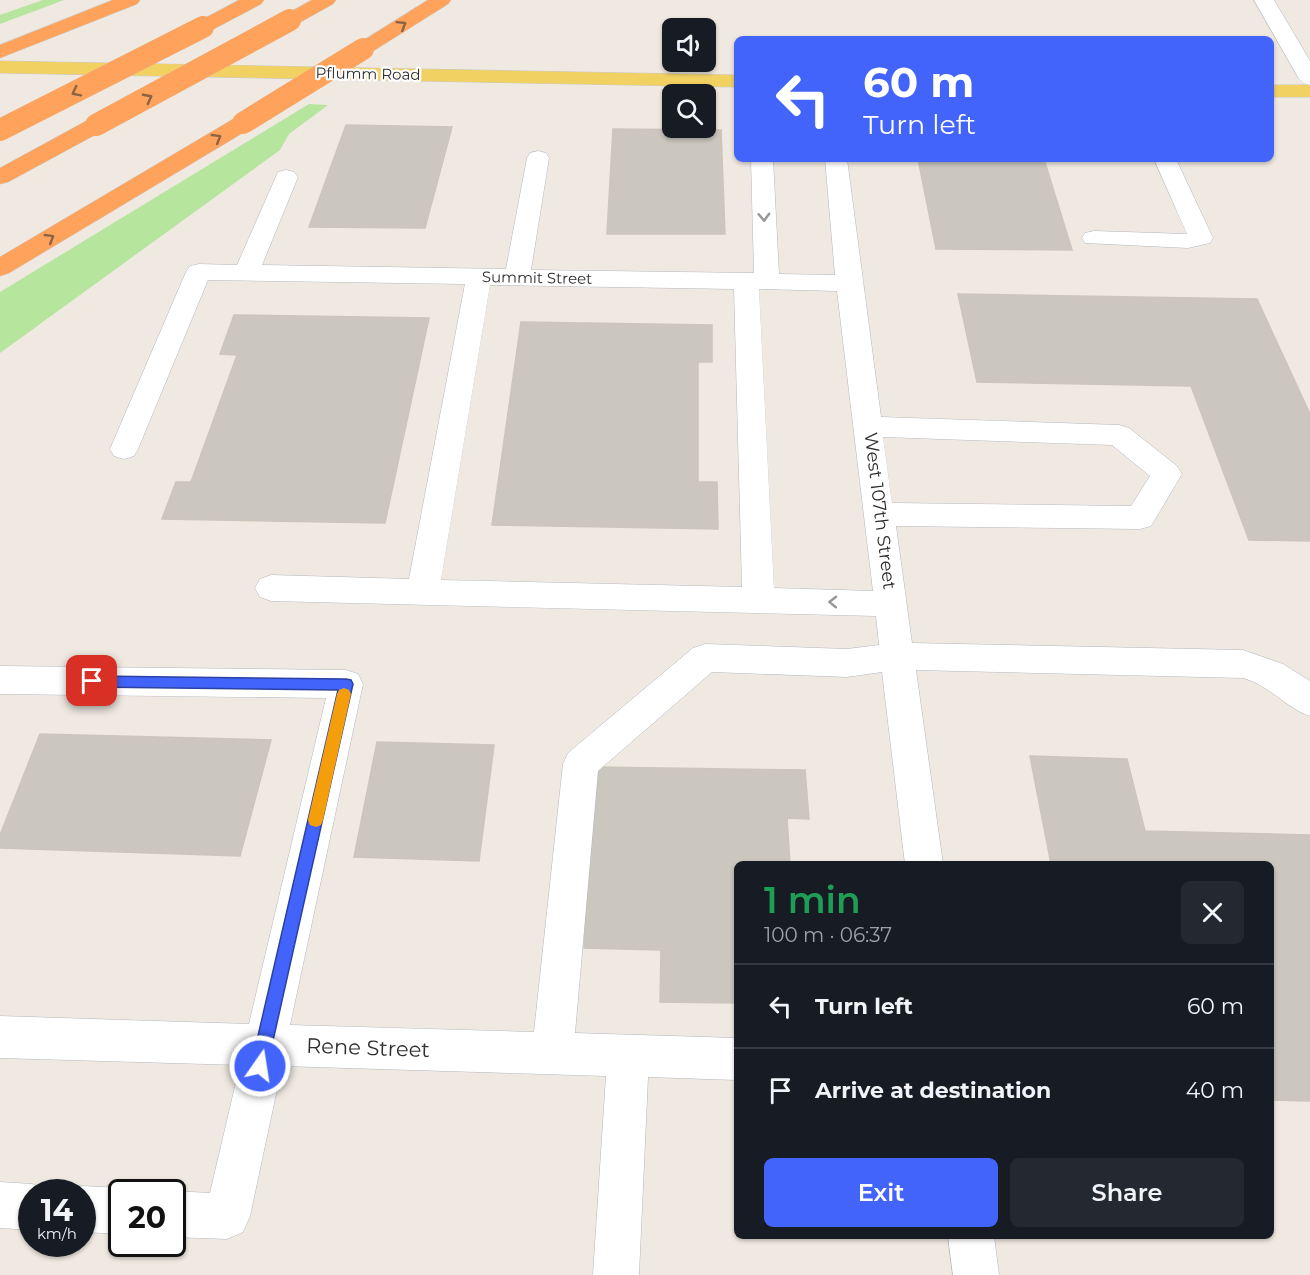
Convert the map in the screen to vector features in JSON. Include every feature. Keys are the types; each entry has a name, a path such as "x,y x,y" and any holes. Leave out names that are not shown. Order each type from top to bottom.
{"highway":[{"path":"0,52 130,0"},
{"path":"0,130 254,0"},
{"path":"0,177 326,0"},
{"path":"0,268 243,123 441,0"}],"main road":[{"name":"Pflumm Road","path":"0,68 734,81"},
{"path":"1274,91 1310,91"}],"street":[{"path":"1264,0 1310,79"},
{"path":"517,277 538,158"},
{"path":"758,600 756,281 762,162"},
{"name":"West 107th Street","path":"836,162 849,283 924,861"},
{"path":"1094,238 1188,241 1202,238 1167,162"},
{"path":"235,272 286,177"},
{"name":"Summit Street","path":"124,449 199,272 849,283"},
{"path":"423,592 479,276"},
{"path":"869,427 1119,435 1167,474 1140,518 880,514"},
{"path":"272,588 892,603"},
{"path":"552,1054 581,764 705,658 847,663 898,656 1243,664 1266,669 1300,692 1310,702"},
{"path":"0,680 346,684 227,1216 186,1215"},
{"name":"Rene Street","path":"0,1037 734,1059"},
{"path":"616,1275 628,1056"},
{"path":"0,1205 18,1206"},
{"path":"971,1239 976,1275"}],"green space":[{"path":"43,0 64,0 0,24 0,15"},
{"path":"309,104 328,105 289,134 280,150 0,353 0,292"}],"building":[{"path":"346,125 452,127 425,228 309,227"},
{"path":"613,129 662,129 662,138 716,138 716,130 721,130 725,234 607,234"},
{"path":"919,162 1045,162 1072,250 936,249"},
{"path":"958,294 1257,299 1310,414 1310,541 1249,540 1191,386 977,382"},
{"path":"234,315 429,318 385,523 162,519 176,482 191,482 237,355 220,354"},
{"path":"521,322 712,325 712,362 698,362 698,482 717,482 718,529 492,525"},
{"path":"40,734 271,740 240,856 0,848 0,835"},
{"path":"377,742 494,745 479,861 354,857"},
{"path":"1030,756 1127,759 1145,831 1310,835 1310,1101 1274,1100 1274,861 1050,861"},
{"path":"595,767 805,770 809,819 787,818 790,861 734,861 734,1003 660,1002 661,950 584,948"}],"slow traffic":[{"path":"316,820 344,694"}],"route":[{"path":"92,681 346,684 260,1066"}]}
